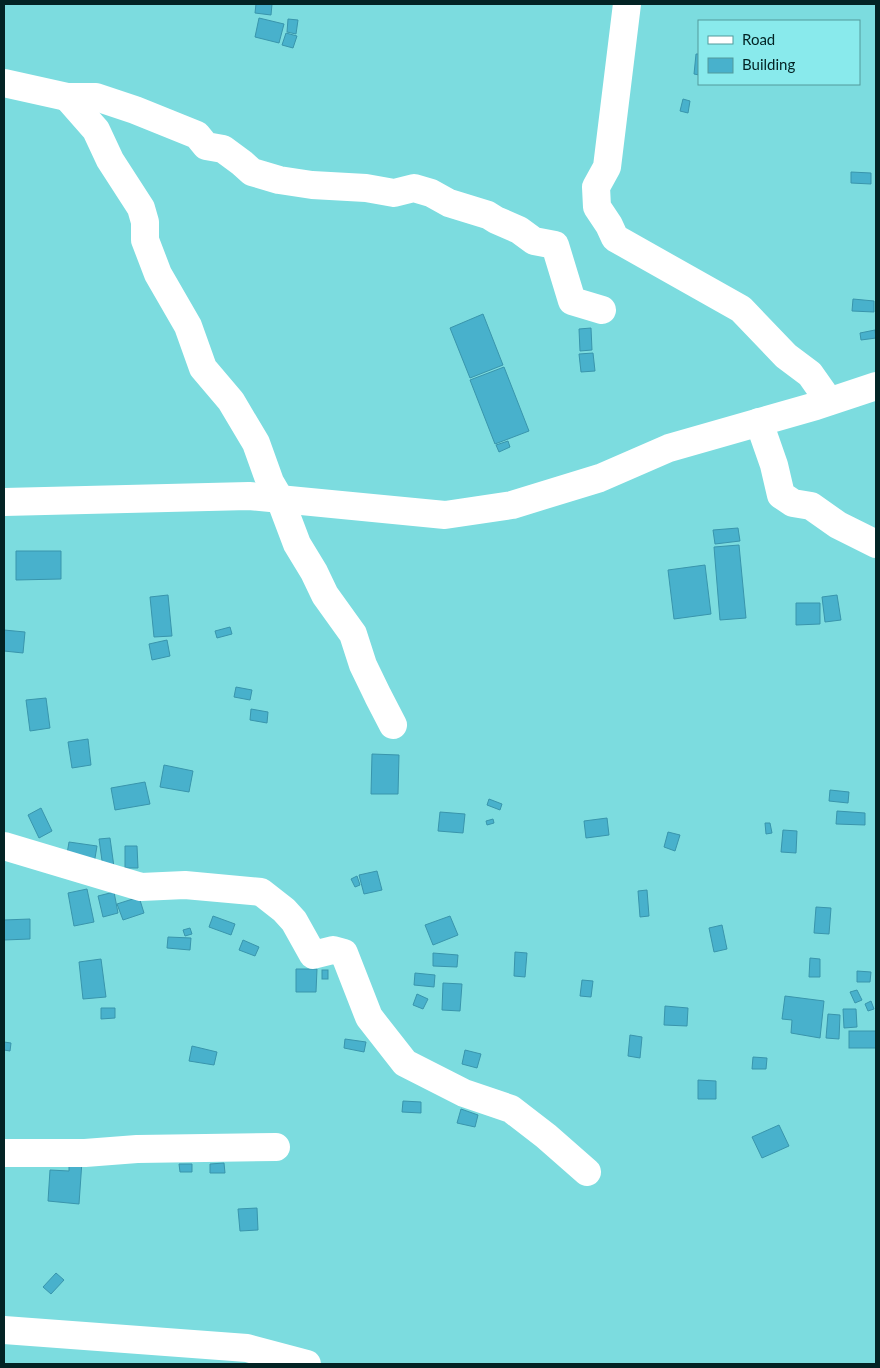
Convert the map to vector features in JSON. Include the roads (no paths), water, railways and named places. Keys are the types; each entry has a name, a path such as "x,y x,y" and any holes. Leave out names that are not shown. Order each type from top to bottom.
{"street":[{"path":"627,4 607,167 596,187 597,207 615,238 741,309 786,356 810,374 829,401"},
{"path":"4,83 67,97 96,97 135,110 197,136 206,146 223,149 252,172 279,180 312,185 366,188 394,193 414,188 431,193 449,202 488,214 496,220 519,230 534,241 555,245 572,301 602,310"},
{"path":"67,97 96,130 110,160 141,208 145,222 145,240 158,274 188,326 203,368 231,401 256,443 270,482 280,499 297,544 314,572 325,596 353,634 363,665 393,725"},
{"path":"4,502 249,496 446,515 512,505 600,478 669,448 876,386"},
{"path":"760,422 774,465 781,495 793,503 811,506 838,525 876,544"},
{"path":"4,846 141,887 185,885 261,892 284,910 294,921 313,955 333,950 344,953 369,1017 405,1063 464,1093 511,1109 546,1136 587,1172"},
{"path":"4,1153 85,1153 137,1149 276,1147"},
{"path":"4,1330 247,1348 307,1364"}]}
